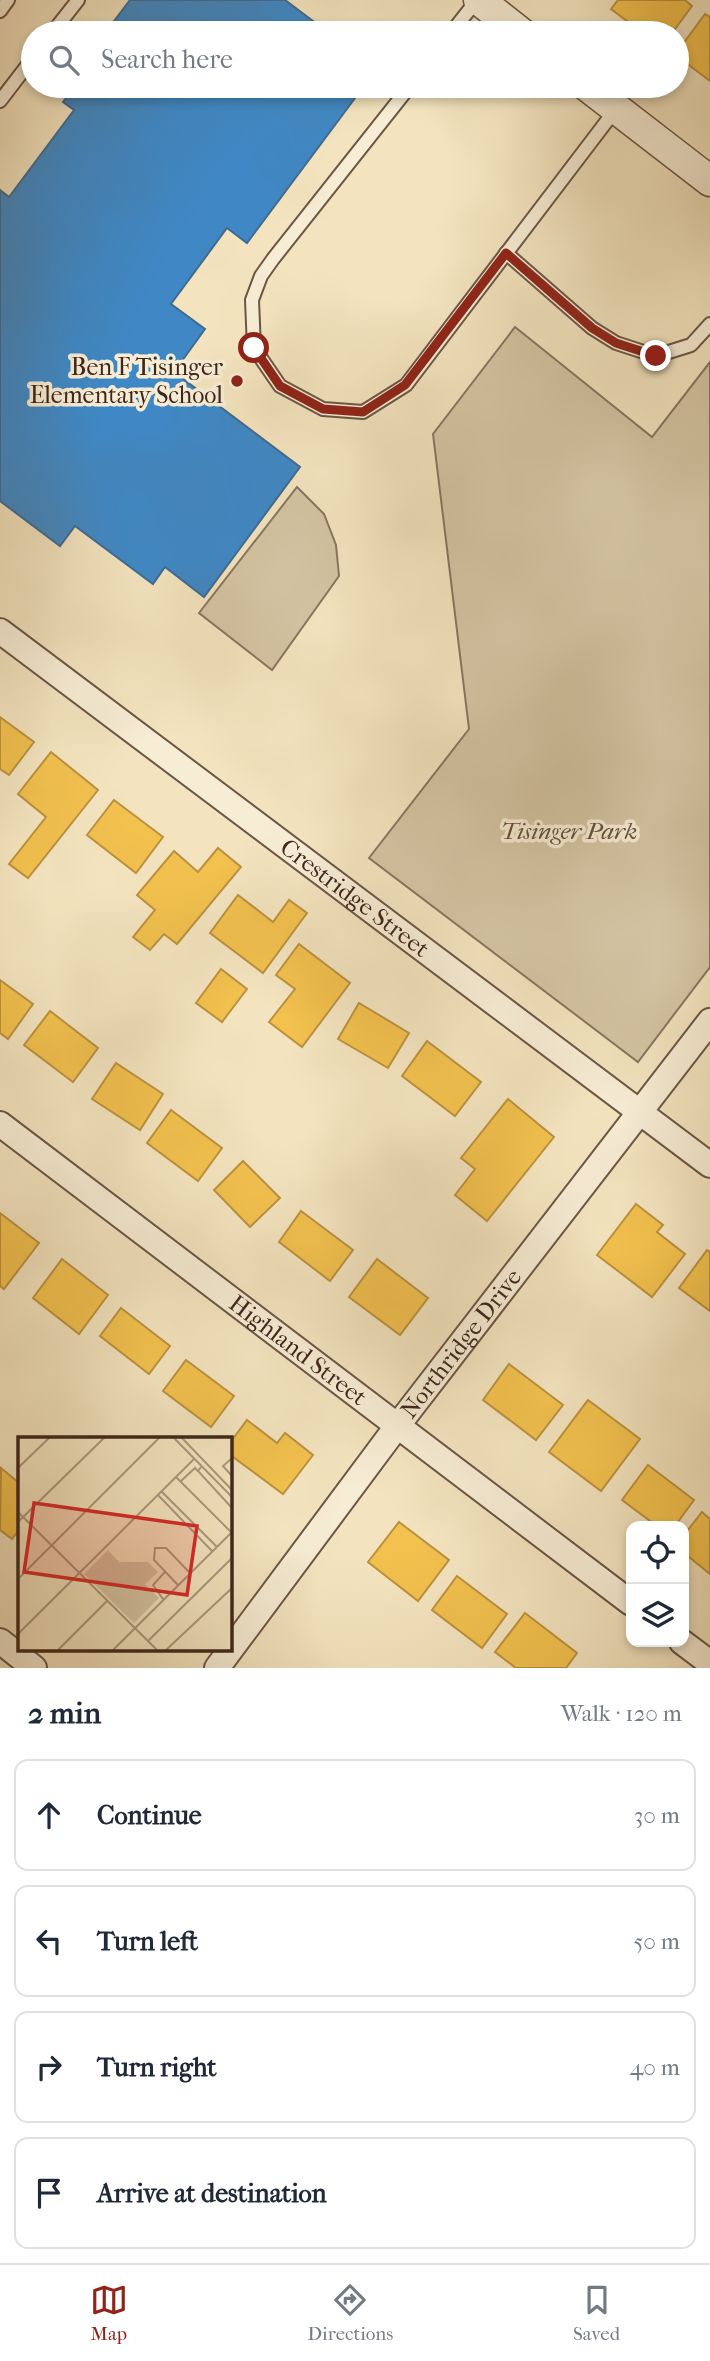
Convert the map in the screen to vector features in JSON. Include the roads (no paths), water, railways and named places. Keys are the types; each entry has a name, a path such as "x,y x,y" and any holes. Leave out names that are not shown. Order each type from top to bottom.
{"street":[{"path":"478,0 505,21"},
{"path":"602,98 710,181"},
{"name":"Crestridge Street","path":"0,631 710,1164"},
{"name":"Northridge Drive","path":"231,1649 398,1425 710,1021"},
{"name":"Highland Street","path":"0,1124 626,1599"},
{"path":"0,1642 34,1668"},
{"path":"689,1647 710,1663"},
{"name":"Northridge Drive","path":"217,1668 230,1650"}],"lane":[{"path":"0,11 8,0"},
{"path":"61,21 78,0"},
{"path":"461,21 478,0"},
{"path":"0,101 21,74"},
{"path":"401,98 261,276 252,299 254,348 280,386 323,409 363,412 405,385 616,109"},
{"path":"506,253 592,328 616,343 656,356 691,345 710,324"}],"place":[{"name":"Ben F Tisinger Elementary School","path":"237,381"}],"park label":[{"name":"Tisinger Park","path":"569,831"}]}
